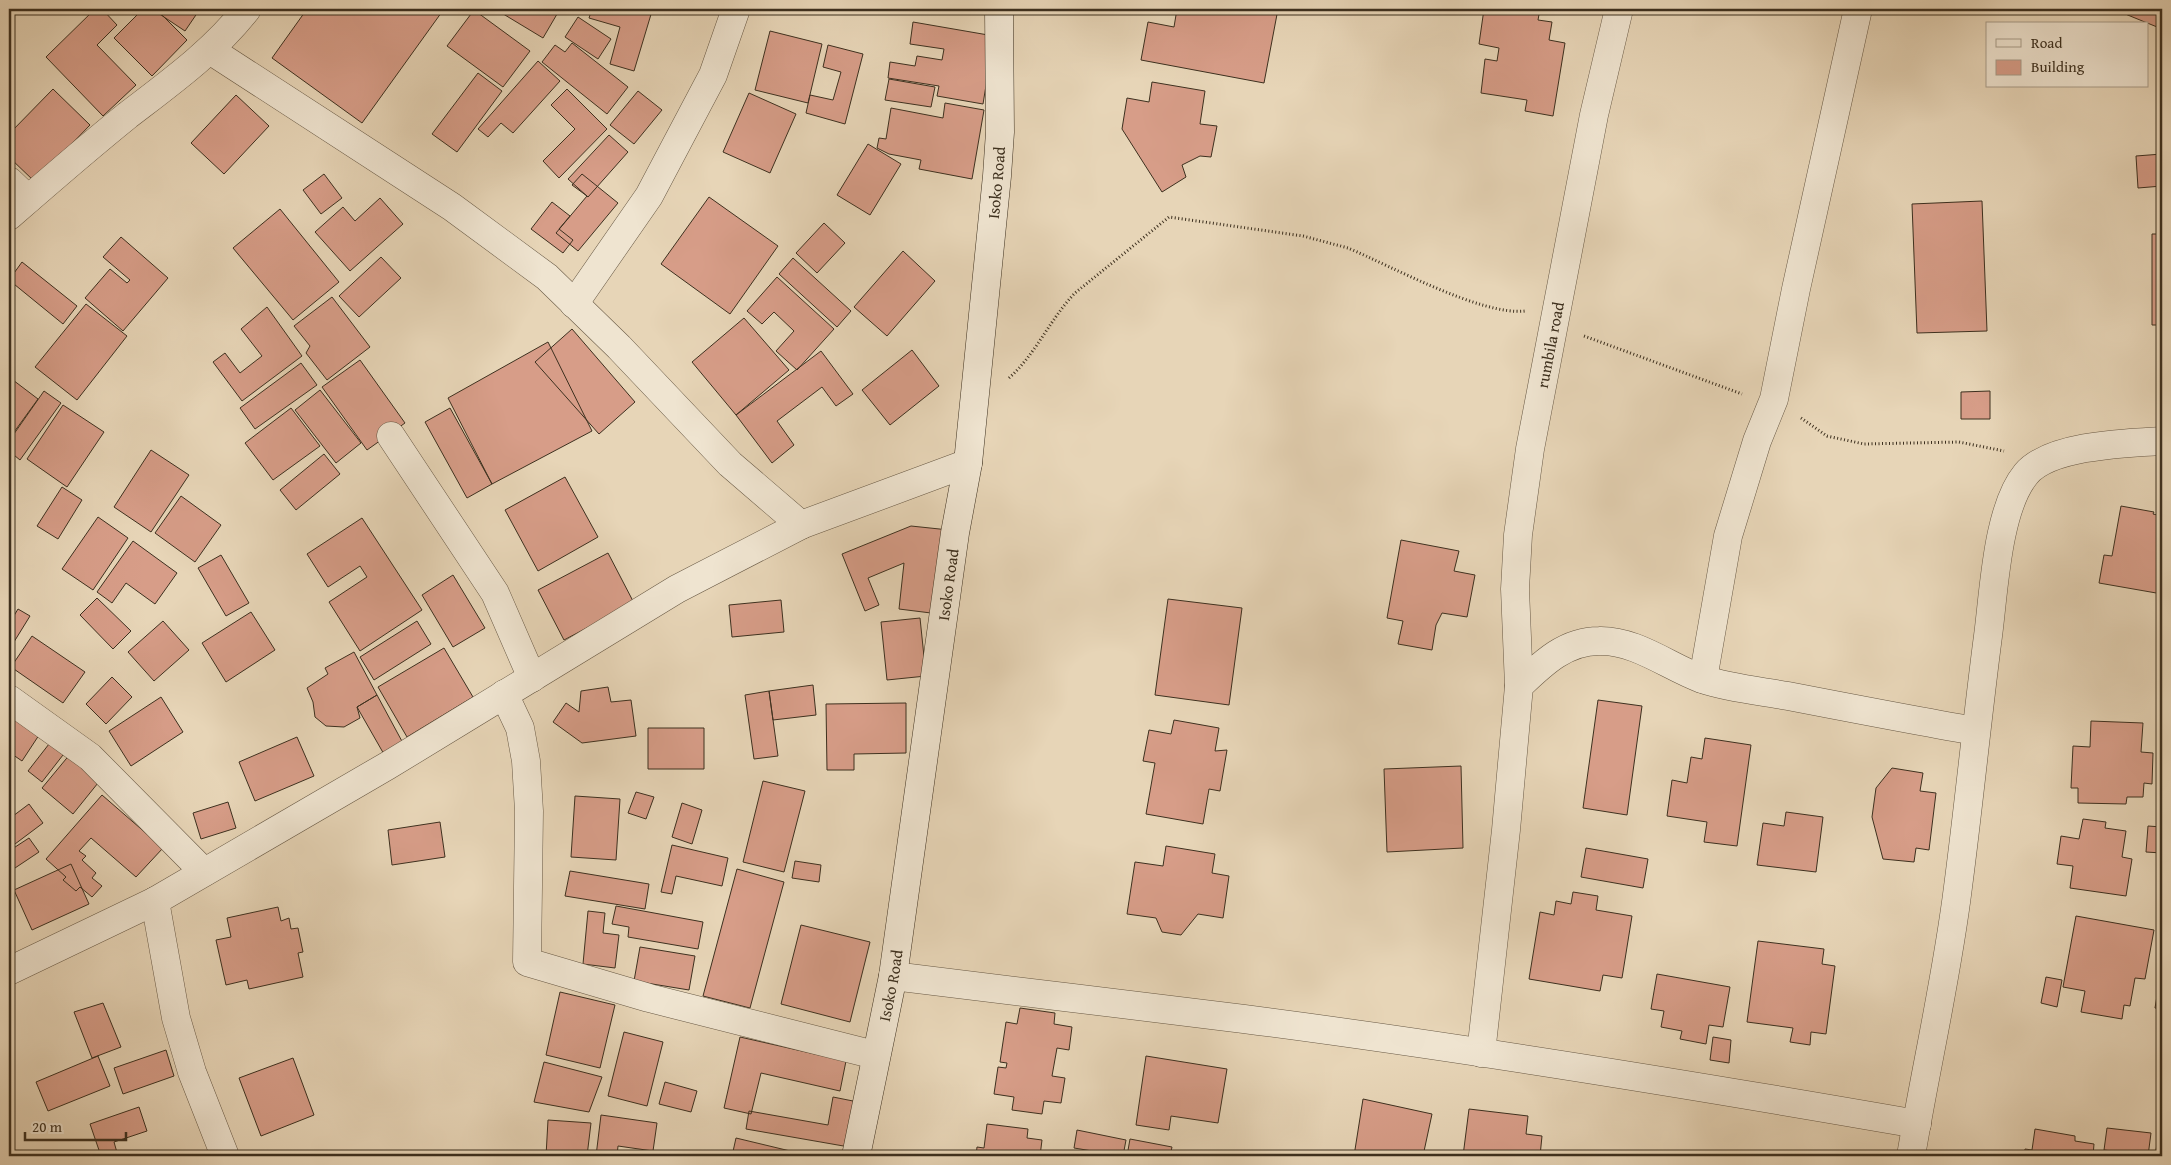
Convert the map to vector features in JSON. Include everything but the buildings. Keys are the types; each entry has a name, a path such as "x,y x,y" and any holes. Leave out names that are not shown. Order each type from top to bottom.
{"street":[{"path":"15,199 88,148 160,93 210,50 247,9"},
{"path":"574,304 649,196 713,75 736,9"},
{"name":"Isoko Road","path":"856,1156 875,1055 893,976 955,533 968,463 999,150 999,9"},
{"name":"rumbila road","path":"1481,1053 1506,830 1519,686 1515,609 1518,535 1530,449 1563,285 1594,115 1619,9"},
{"path":"1703,679 1728,536 1757,441 1773,402 1858,9"},
{"path":"210,50 452,207 547,277 730,464 800,524"},
{"path":"391,436 495,593 532,678"},
{"path":"1911,1156 1958,888 1975,731 2005,524 2013,494 2027,472 2047,459 2079,450 2162,441"},
{"path":"9,971 155,901 387,766 677,589 800,524 968,463"},
{"path":"1519,686 1550,656 1586,642 1600,640 1638,650 1703,679 1888,716 1975,731"},
{"path":"504,694 520,728 526,761 529,811 528,962 649,998 875,1055"},
{"path":"9,699 90,758 204,872"},
{"path":"155,901 176,1018 192,1072 225,1156"},
{"path":"893,976 1245,1019 1481,1053 1720,1089 1917,1124"}],"path":[{"path":"972,409 1012,376 1040,340 1062,306 1075,293 1169,217 1303,236 1331,243 1348,248 1489,308 1500,310 1515,312 1540,306 1563,285"},
{"path":"1555,326 1773,402 1828,436 1864,444 1959,442 2047,459"}]}
